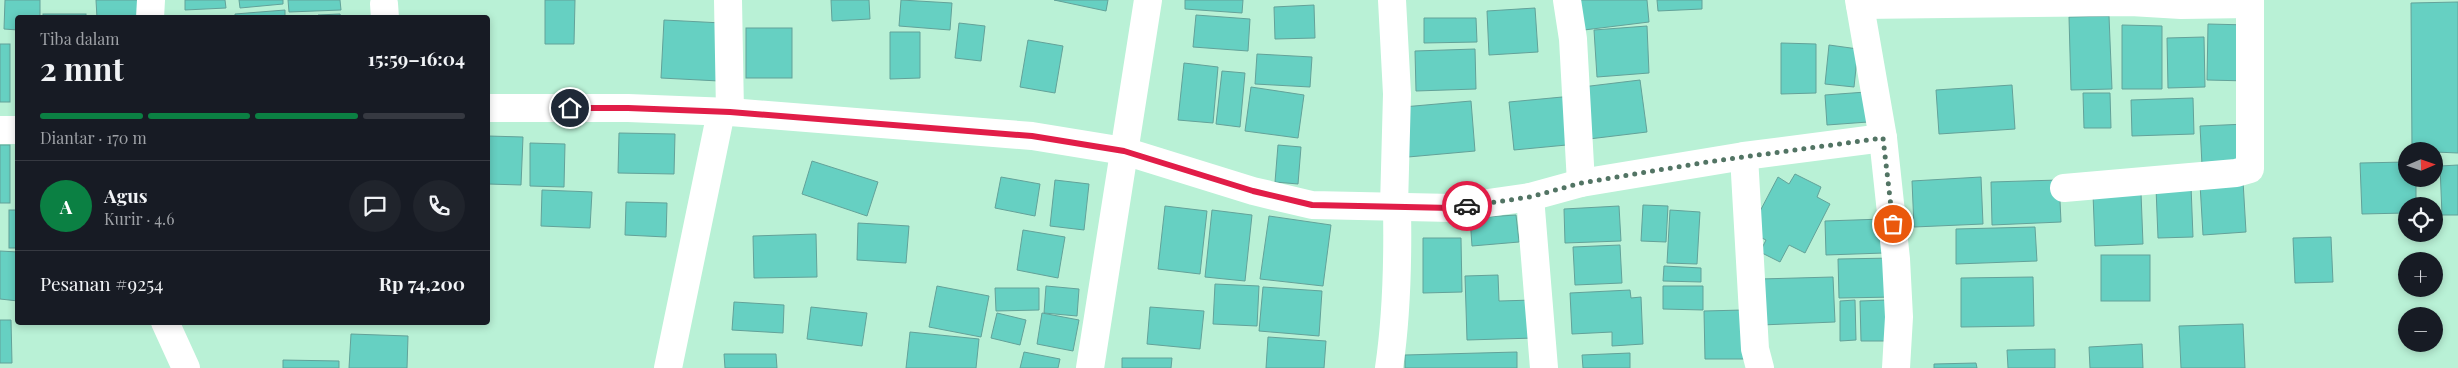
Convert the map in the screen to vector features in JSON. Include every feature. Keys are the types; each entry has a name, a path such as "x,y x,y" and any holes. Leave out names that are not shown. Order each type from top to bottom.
{"street":[{"path":"150,15 151,0"},
{"path":"668,368 726,112 728,0"},
{"path":"1090,368 1148,0"},
{"path":"1389,368 1395,328 1398,259 1395,206 1397,94 1392,0"},
{"path":"1567,0 1573,39 1581,183"},
{"path":"1896,368 1899,307 1896,259 1883,138 1860,2 2131,2 2181,5 2250,2 2250,169 2236,173 2064,188"},
{"path":"490,108 628,108 726,112 1032,136 1124,151 1253,191 1312,205 1452,208 1530,197 1581,183 1744,156 1883,138"},
{"path":"0,130 15,130"},
{"path":"1744,156 1755,349 1760,368"},
{"path":"1530,197 1544,368"},
{"path":"166,325 186,368"}],"building":[{"path":"5,0 40,0 40,15 15,15 15,30 4,29"},
{"path":"96,0 139,0 140,15 97,15"},
{"path":"185,0 225,0 226,8 185,10"},
{"path":"239,0 283,0 283,4 240,8"},
{"path":"288,0 340,0 341,10 289,12"},
{"path":"545,0 575,0 574,44 545,44"},
{"path":"831,0 869,0 870,19 832,21"},
{"path":"901,0 952,3 950,30 899,26"},
{"path":"1054,0 1108,0 1106,11"},
{"path":"1185,0 1243,0 1242,13 1185,9"},
{"path":"1580,0 1647,0 1649,22 1584,30"},
{"path":"1657,0 1702,0 1702,9 1658,11"},
{"path":"2458,2 2458,153 2443,152 2443,142 2412,142 2411,3"},
{"path":"1314,5 1315,38 1275,39 1274,7"},
{"path":"1535,8 1538,52 1489,55 1487,11"},
{"path":"285,10 285,15 235,14"},
{"path":"43,14 86,14 86,15"},
{"path":"1196,15 1250,19 1248,51 1193,47"},
{"path":"2109,16 2112,89 2071,90 2069,17"},
{"path":"1424,18 1476,18 1477,42 1424,43"},
{"path":"664,20 722,23 719,81 661,78"},
{"path":"959,23 985,26 981,61 955,58"},
{"path":"2208,24 2248,25 2248,81 2207,80"},
{"path":"2122,25 2162,26 2162,89 2122,89"},
{"path":"1647,26 1649,73 1597,77 1594,30"},
{"path":"746,28 792,28 792,78 746,78"},
{"path":"890,32 920,32 920,78 890,79"},
{"path":"2204,37 2205,87 2168,88 2167,38"},
{"path":"1028,40 1063,46 1055,93 1020,87"},
{"path":"1781,43 1816,44 1816,93 1781,94"},
{"path":"0,44 10,44 10,102 0,102"},
{"path":"1829,45 1858,49 1854,87 1825,84"},
{"path":"1475,49 1476,89 1416,91 1415,51"},
{"path":"1257,54 1312,57 1310,87 1255,84"},
{"path":"1184,63 1218,67 1213,123 1178,120"},
{"path":"1222,71 1245,73 1240,127 1216,124"},
{"path":"1640,80 1647,132 1589,139 1582,87"},
{"path":"2012,85 2015,129 1939,134 1936,90"},
{"path":"1251,87 1304,95 1298,138 1245,131"},
{"path":"1866,92 1868,122 1827,125 1825,95"},
{"path":"2083,93 2110,93 2111,128 2084,128"},
{"path":"1573,96 1577,144 1514,150 1509,102"},
{"path":"2193,98 2194,134 2132,136 2131,100"},
{"path":"1471,101 1475,151 1408,157 1403,107"},
{"path":"2247,124 2249,163 2202,165 2200,126"},
{"path":"619,133 675,134 674,174 618,173"},
{"path":"490,136 523,137 521,185 490,184"},
{"path":"530,143 565,144 564,187 530,186"},
{"path":"0,145 10,145 10,203 0,203"},
{"path":"1278,145 1301,147 1298,184 1275,182"},
{"path":"812,161 878,182 867,216 802,194"},
{"path":"2398,162 2398,188 2416,188 2416,197 2398,197 2398,213 2362,214 2360,163"},
{"path":"2458,165 2458,215 2443,215 2441,188 2443,187 2443,166"},
{"path":"1795,174 1821,187 1817,197 1830,204 1805,253 1789,245 1780,262 1760,252 1766,240 1749,232 1778,177 1789,184"},
{"path":"1001,177 1040,184 1035,216 995,208"},
{"path":"1981,177 1983,224 1914,227 1912,181"},
{"path":"1055,180 1089,184 1084,230 1050,226"},
{"path":"2059,180 2061,222 1992,225 1991,182"},
{"path":"2243,181 2246,232 2203,235 2200,184"},
{"path":"2191,186 2193,237 2158,238 2156,188"},
{"path":"542,190 592,192 590,228 541,226"},
{"path":"2141,193 2143,244 2095,246 2093,194"},
{"path":"626,202 667,203 666,237 625,235"},
{"path":"1643,205 1668,206 1666,242 1641,241"},
{"path":"1165,206 1207,211 1200,274 1158,269"},
{"path":"1619,206 1621,241 1565,243 1564,209"},
{"path":"9,210 15,210 15,248 9,248"},
{"path":"1212,210 1252,215 1245,281 1205,277"},
{"path":"1670,210 1700,212 1697,264 1667,263"},
{"path":"1516,215 1519,242 1472,246 1470,218"},
{"path":"1269,216 1331,225 1323,286 1260,279"},
{"path":"1883,219 1884,253 1826,255 1825,221"},
{"path":"858,223 909,226 906,263 857,260"},
{"path":"2035,227 2037,261 1956,264 1956,229"},
{"path":"1023,230 1065,237 1058,278 1017,270"},
{"path":"816,234 817,277 754,278 753,236"},
{"path":"2331,237 2333,282 2295,283 2293,238"},
{"path":"1423,238 1461,238 1462,292 1423,293"},
{"path":"1620,245 1622,283 1575,285 1573,247"},
{"path":"0,251 15,252 15,301 0,299"},
{"path":"2101,255 2150,255 2150,301 2101,301"},
{"path":"1893,258 1895,297 1839,298 1838,259"},
{"path":"1664,266 1701,268 1701,282 1663,281"},
{"path":"1498,275 1499,301 1534,300 1535,338 1467,340 1465,276"},
{"path":"1833,277 1835,322 1761,325 1760,279"},
{"path":"2033,277 2034,326 1961,327 1961,278"},
{"path":"1215,284 1259,286 1257,326 1213,324"},
{"path":"937,286 989,296 981,337 929,327"},
{"path":"1046,286 1079,289 1077,316 1044,313"},
{"path":"1663,286 1703,286 1703,310 1663,309"},
{"path":"1263,287 1322,291 1319,336 1259,331"},
{"path":"995,288 1039,288 1039,310 996,311"},
{"path":"1630,290 1631,298 1641,297 1643,344 1612,346 1612,332 1572,334 1570,293"},
{"path":"1855,300 1856,340 1840,341 1840,301"},
{"path":"1887,300 1888,341 1861,341 1860,301"},
{"path":"734,302 784,305 783,333 732,330"},
{"path":"811,307 867,313 862,346 807,339"},
{"path":"1150,307 1204,311 1200,349 1147,344"},
{"path":"1743,310 1744,359 1705,359 1704,311"},
{"path":"997,313 1026,320 1020,345 991,338"},
{"path":"1042,313 1079,320 1073,351 1037,344"},
{"path":"0,320 11,320 12,363 0,363"},
{"path":"2243,324 2245,368 2181,368 2179,326"},
{"path":"910,332 979,339 976,368 906,368"},
{"path":"351,334 408,336 407,368 349,368"},
{"path":"1268,337 1326,341 1324,368 1266,368"},
{"path":"2142,344 2143,368 2090,368 2089,347"},
{"path":"2055,349 2055,368 2008,368 2007,350"},
{"path":"1024,352 1060,359 1058,368 1020,368"},
{"path":"1517,352 1517,368 1405,368 1405,355"},
{"path":"1630,353 1630,368 1583,368 1582,355"},
{"path":"724,354 776,354 777,368 725,368"},
{"path":"1122,358 1172,358 1171,368 1122,368"},
{"path":"283,360 339,361 339,368 283,368"},
{"path":"1976,363 1977,368 1934,368 1934,364"}],"way so far":[{"path":"1467,206 1530,197 1581,183 1707,162 1883,138 1893,224"}],"route":[{"path":"570,108 730,112 1032,136 1124,151 1175,165 1253,191 1312,205 1452,208 1467,206"}]}
